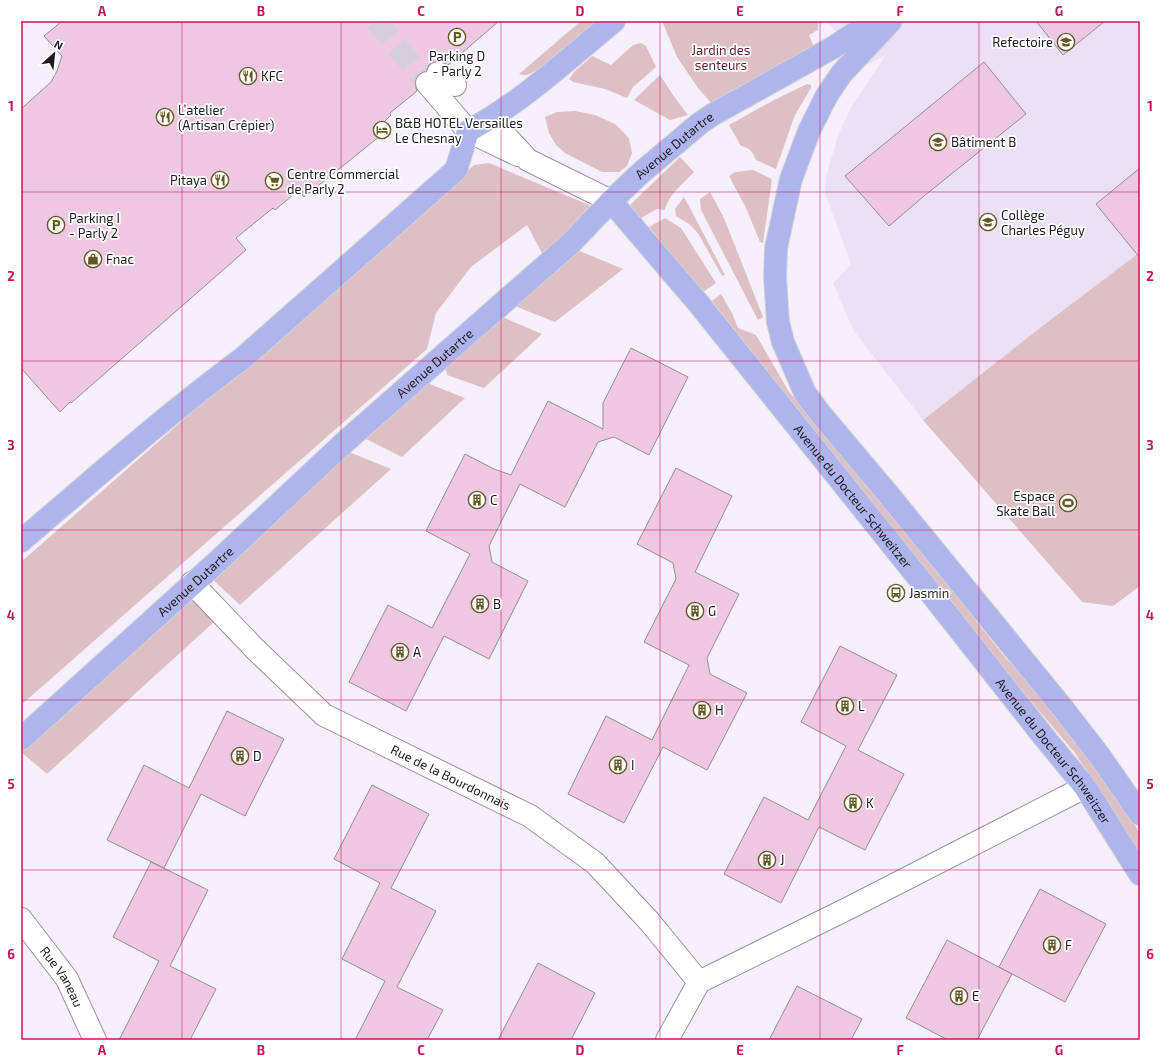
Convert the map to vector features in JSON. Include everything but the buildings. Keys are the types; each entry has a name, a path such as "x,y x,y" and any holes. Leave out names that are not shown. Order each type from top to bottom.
{"main road":[{"path":"21,541 131,446 243,358 456,170 468,131 490,119 536,86 614,21"},
{"name":"Avenue Dutartre","path":"21,739 346,441 570,244 611,201 643,171 699,124 834,47 873,21"},
{"name":"Avenue du Docteur Schweitzer","path":"891,21 842,73 827,95 809,131 791,179 776,248 775,277 778,322 784,342 805,393 819,412 1061,706 1099,755 1140,814"},
{"name":"Avenue du Docteur Schweitzer","path":"611,201 699,304 1044,738 1085,787 1140,874"}],"street":[{"path":"440,80 468,131"},
{"name":"Avenue du Docteur Schweitzer","path":"490,119 528,160"},
{"name":"Avenue du Docteur Schweitzer","path":"468,131 611,201"},
{"name":"Rue de la Bourdonnais","path":"192,583 255,649 324,715 530,816 595,862 649,921 700,982"},
{"path":"667,1040 700,982 851,907 1085,787"},
{"name":"Rue Vaneau","path":"21,919 66,979 96,1040"}],"shaded area":[{"name":"Collège Charles Péguy","path":"827,21 1140,21 1140,252 1045,324 923,420 853,330 833,283 851,264 825,193 826,176 838,136 851,107 886,55 866,65"}],"green space":[{"path":"581,21 599,21 542,67 526,75 519,74"},
{"name":"Jardin des senteurs","path":"662,21 818,21 818,30 809,35 814,47 712,104 698,88 677,57"},
{"path":"641,43 646,46 656,67 633,87 627,98 605,89 573,82 569,79 574,72 592,56 611,65 633,45"},
{"path":"660,75 688,115 670,120 634,100"},
{"path":"807,84 811,85 811,88 795,115 776,169 756,160 751,151 741,146 729,125"},
{"path":"575,111 595,115 615,124 629,138 632,153 627,166 619,172 602,172 565,153 556,145 549,133 545,117 557,112"},
{"path":"680,157 694,172 669,199 665,210 657,209 641,218 630,205"},
{"path":"489,163 589,205 591,213 543,255 527,225 471,267 436,313 427,349 21,705 21,562 474,165"},
{"path":"753,170 772,179 763,243 760,242 746,208 729,176 735,172"},
{"path":"710,192 724,218 763,317 758,320 701,210 700,199"},
{"path":"684,197 725,275 722,276 698,233 689,224 676,216 675,209"},
{"path":"665,218 681,228 716,283 703,292 649,227"},
{"path":"577,250 623,269 555,322 512,305"},
{"name":"Espace Skate Ball","path":"1140,252 1140,586 1113,606 1082,602 923,420 1045,324"},
{"path":"721,294 732,313 738,328 756,335 789,392 868,484 1007,660 1017,667 1083,745 1140,833 1140,855 1075,753 1013,680 712,301"},
{"path":"500,316 542,334 484,388 447,375 444,361"},
{"path":"427,383 465,398 402,457 366,439"},
{"path":"349,452 391,469 240,605 212,579"},
{"path":"195,598 215,621 47,774 21,752 21,750"}],"tunnel":[{"path":"376,21 427,83"}],"place":[{"name":"Parking D - Parly 2","path":"457,37"},
{"name":"Refectoire","path":"1066,42"},
{"name":"KFC","path":"248,76"},
{"name":"L’atelier (Artisan Crêpier)","path":"165,117"},
{"name":"B&B HOTEL Versailles Le Chesnay","path":"382,130"},
{"name":"Bâtiment B","path":"938,142"},
{"name":"Pitaya","path":"220,180"},
{"name":"Centre Commercial de Parly 2","path":"274,181"},
{"name":"Collège Charles Péguy","path":"988,222"},
{"name":"Parking I - Parly 2","path":"56,225"},
{"name":"Fnac","path":"93,259"},
{"name":"C","path":"477,500"},
{"name":"Espace Skate Ball","path":"1068,503"},
{"name":"Jasmin","path":"896,593"},
{"name":"B","path":"480,604"},
{"name":"G","path":"695,611"},
{"name":"A","path":"400,652"},
{"name":"L","path":"845,706"},
{"name":"H","path":"702,710"},
{"name":"D","path":"240,756"},
{"name":"I","path":"618,765"},
{"name":"K","path":"853,803"},
{"name":"J","path":"767,860"},
{"name":"F","path":"1052,945"},
{"name":"E","path":"959,996"}]}
